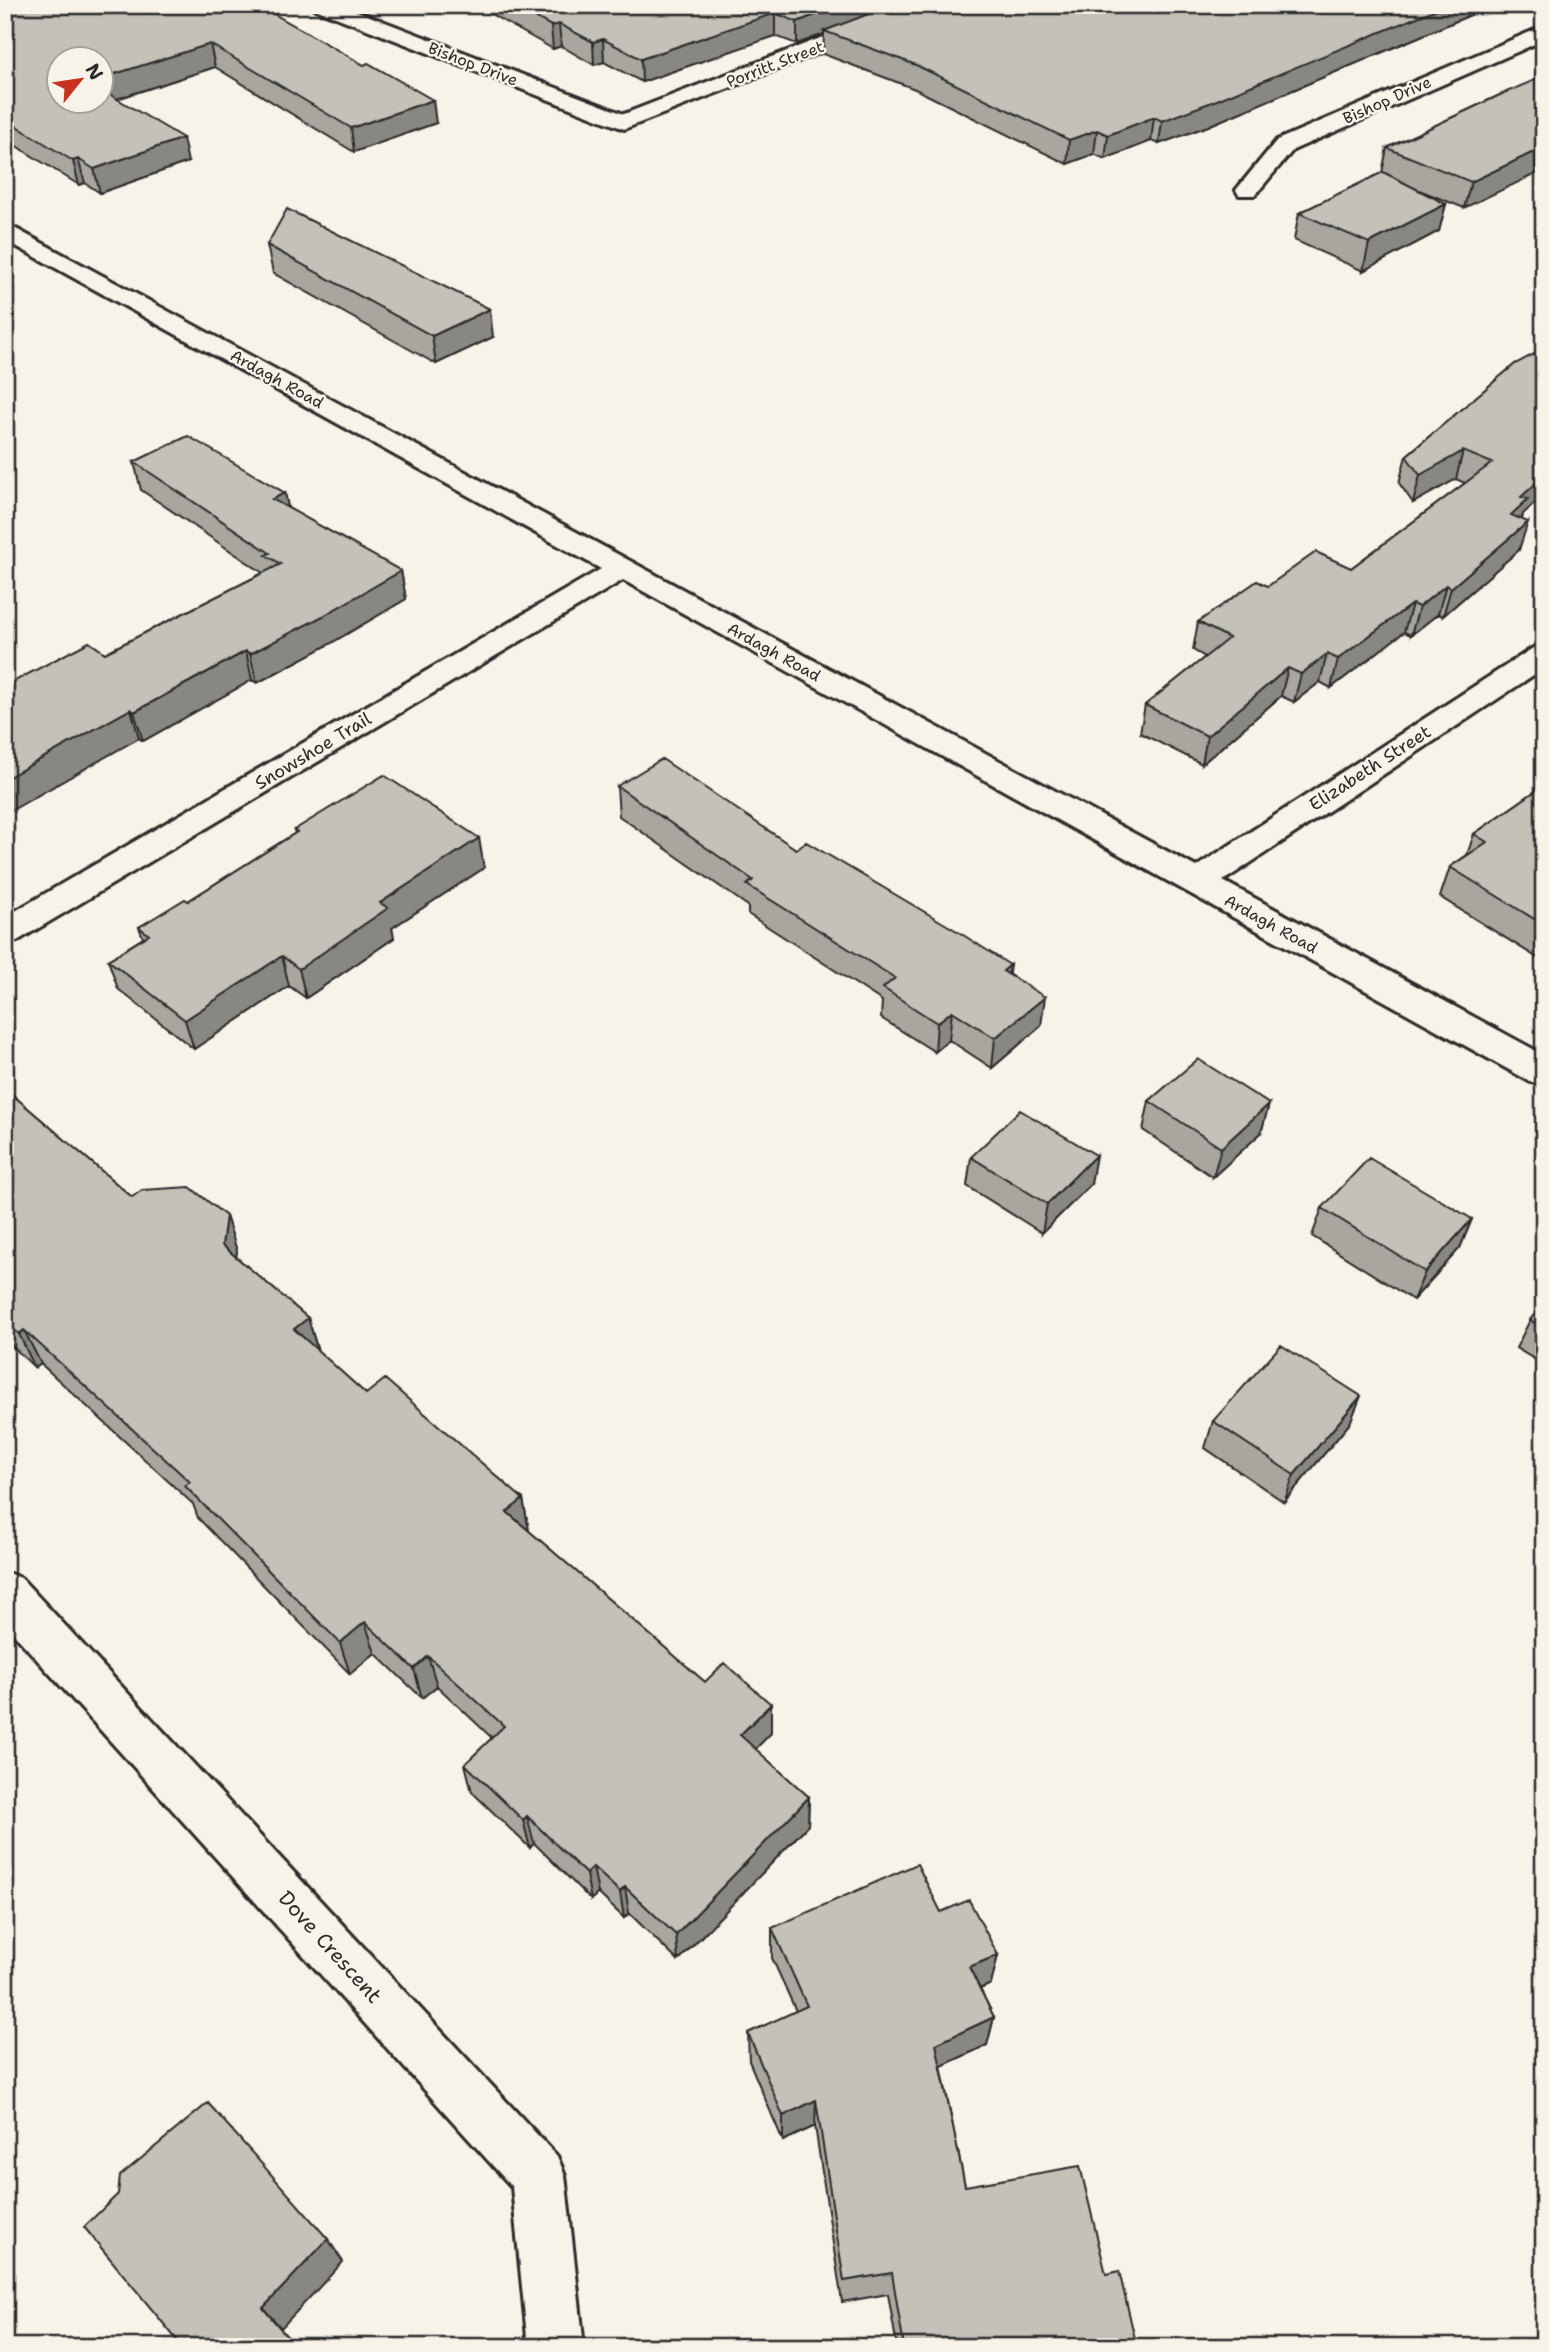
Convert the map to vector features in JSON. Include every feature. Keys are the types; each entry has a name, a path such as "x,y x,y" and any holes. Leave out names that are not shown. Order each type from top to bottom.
{"street":[{"name":"Bishop Drive","path":"323,5 624,122"},
{"name":"Porritt Street","path":"624,122 925,5"},
{"name":"Bishop Drive","path":"1247,190 1285,145 1544,32"},
{"name":"Ardagh Road","path":"5,230 1544,1072"},
{"name":"Snowshoe Trail","path":"5,933 621,569"},
{"name":"Elizabeth Street","path":"1196,883 1544,654"},
{"name":"Dove Crescent","path":"5,1592 538,2175 556,2347"}],"building":[{"path":"5,5 258,5 364,65 368,63 433,100 351,128 210,44 116,74 116,46 46,46 46,116 116,116 116,98 183,138 94,169 78,159 73,161 5,119"},
{"path":"513,5 840,5 797,22 775,13 641,59 603,39 593,42 559,24 551,26"},
{"path":"892,5 1446,5 1162,121 1154,117 1108,135 1097,130 1069,140 916,65 824,31"},
{"path":"1544,76 1544,147 1471,182 1387,148 1502,94"},
{"path":"1383,172 1446,204 1369,243 1299,213"},
{"path":"287,209 490,309 432,336 267,245"},
{"path":"1544,349 1544,407 1539,410 1544,412 1544,476 1521,497 1528,499 1511,515 1528,522 1451,588 1446,585 1419,607 1412,604 1338,659 1327,654 1301,674 1288,668 1207,736 1145,705 1229,638 1198,622 1257,581 1268,586 1316,552 1351,568 1492,463 1463,451 1420,475 1406,456 1515,364"},
{"path":"188,436 285,493 272,499 401,571 323,616 250,654 246,651 134,712 131,709 5,779 5,686 89,642 105,653 281,564 266,555 270,553 134,462"},
{"path":"662,759 796,849 806,842 957,931 1010,965 1003,971 1045,997 995,1038 952,1011 937,1023 883,988 895,978 747,885 753,880 617,786"},
{"path":"384,775 479,838 380,903 388,908 299,969 282,956 185,1020 108,960 149,935 139,927 185,899 188,901 297,832 294,830"},
{"path":"1544,785 1544,925 1450,867 1487,842 1474,834"},
{"path":"1198,1059 1269,1104 1221,1148 1149,1101"},
{"path":"5,1084 12,1089 9,1092 132,1197 142,1190 190,1187 226,1216 222,1245 308,1318 294,1329 366,1394 385,1379 523,1499 507,1512 705,1682 724,1663 771,1704 740,1735 809,1797 676,1935 625,1887 620,1892 593,1867 586,1874 527,1816 523,1820 465,1764 504,1726 428,1656 414,1669 365,1622 340,1643 185,1486 190,1482 24,1330 19,1334 5,1321"},
{"path":"1020,1110 1096,1155 1047,1204 971,1157"},
{"path":"1369,1158 1472,1219 1425,1272 1322,1208"},
{"path":"1544,1303 1544,1329 1530,1320"},
{"path":"1281,1345 1361,1396 1294,1475 1213,1421"},
{"path":"917,1864 941,1912 969,1900 998,1955 969,1967 994,2017 936,2044 965,2186 1080,2166 1106,2274 1119,2271 1137,2347 904,2347 892,2273 844,2281 816,2100 783,2116 748,2033 807,2006 772,1928"},
{"path":"208,2103 328,2239 263,2308 296,2347 170,2347 177,2340 84,2227 118,2194 120,2176"}]}
